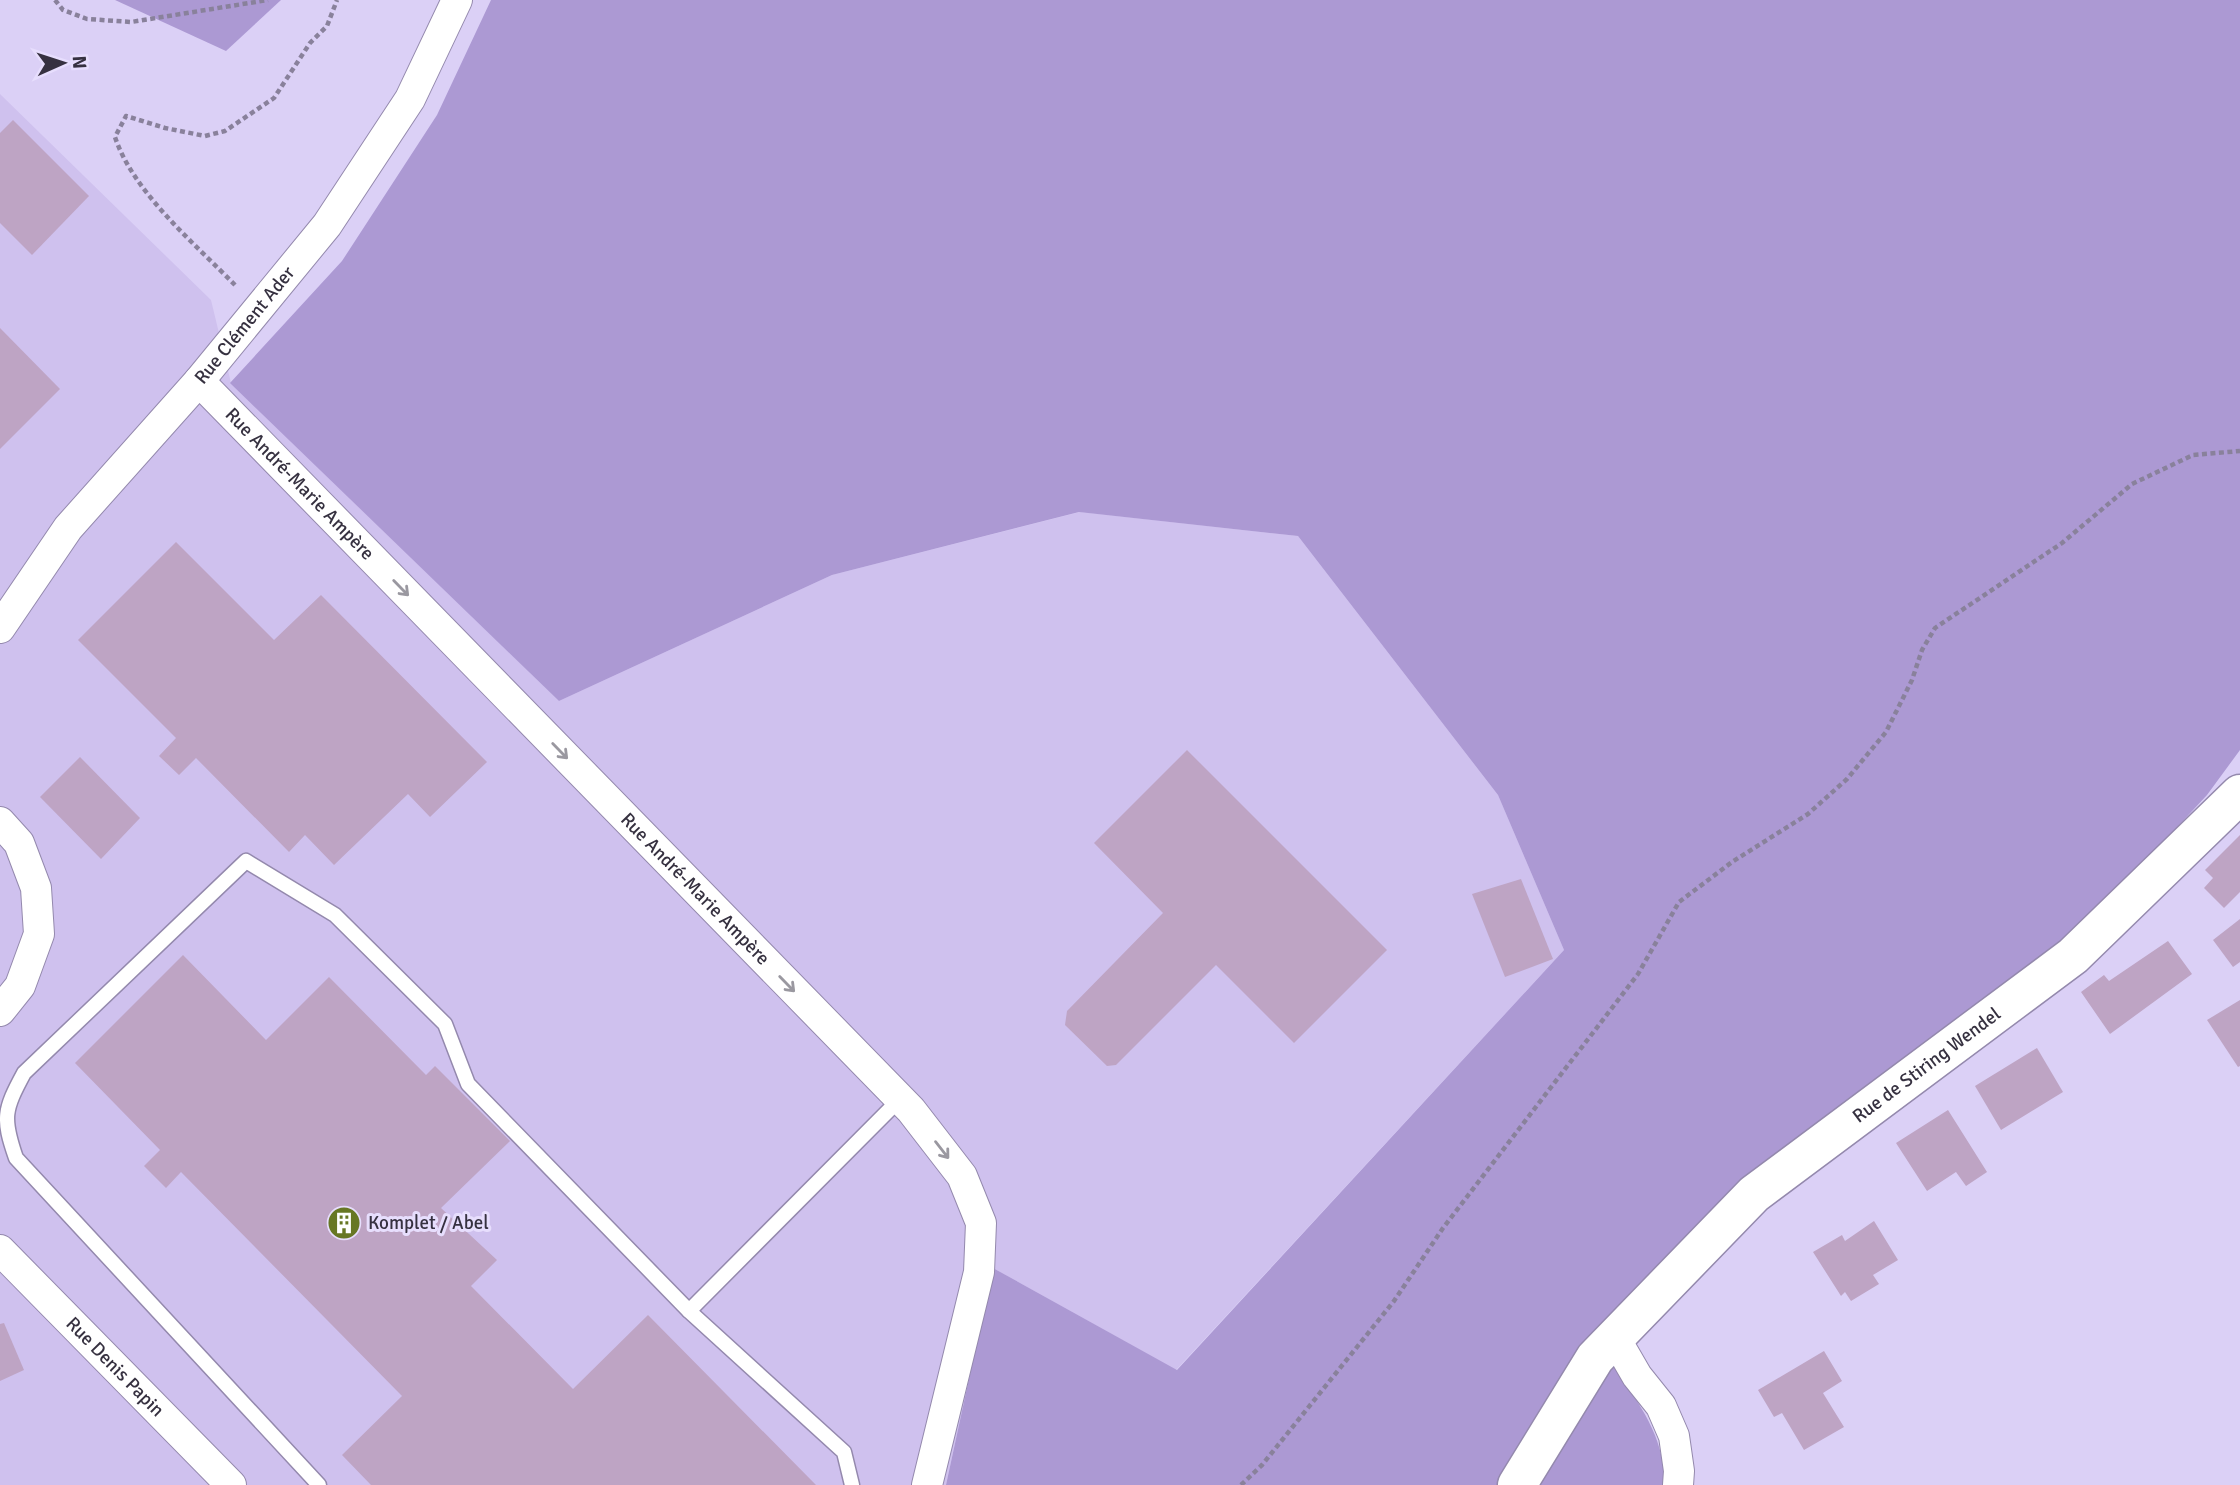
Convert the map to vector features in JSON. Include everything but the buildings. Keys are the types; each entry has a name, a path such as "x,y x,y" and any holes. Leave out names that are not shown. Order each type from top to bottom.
{"main road":[{"name":"Rue de Stiring Wendel","path":"1517,1485 1595,1358 1754,1194 2073,956 2240,794"}],"street":[{"name":"Rue Clément Ader","path":"0,628 68,528 199,381 327,225 410,99 457,0"},
{"name":"Rue André-Marie Ampère","path":"199,381 911,1110 962,1176 981,1223 979,1272 927,1485"},
{"path":"0,822 19,843 36,888 39,934 20,986 0,1011"},
{"name":"Rue Denis Papin","path":"0,1250 231,1485"},
{"path":"1615,1338 1637,1376 1661,1406 1674,1436 1679,1471 1678,1485"}],"lane":[{"path":"319,1485 16,1158 6,1129 8,1104 24,1073 246,861 335,915 445,1024 468,1084 689,1311 844,1452 852,1485"},
{"path":"689,1311 900,1099"}],"path":[{"path":"55,0 63,10 87,19 131,22 268,0"},
{"path":"258,309 148,194 121,157 115,137 126,116 205,136 225,131 274,98 310,43 327,26 337,0"},
{"path":"1241,1485 1262,1465 1395,1301 1443,1228 1638,974 1679,902 1732,862 1808,814 1847,779 1886,732 1912,680 1922,650 1935,628 2062,543 2132,484 2193,455 2240,451"}],"shaded area":[{"path":"115,0 281,0 226,51"},
{"path":"491,0 2240,0 2240,750 2207,795 2064,949 1745,1178 1615,1368 1650,1423 1661,1453 1664,1485 946,1485 993,1268 1177,1370 1564,950 1498,795 1298,536 1079,512 832,575 559,701 230,383 342,261 437,115"},
{"path":"0,94 211,300 231,383 559,701 832,575 1080,512 1298,536 1498,795 1564,950 1176,1370 993,1268 946,1485 0,1485"}],"place":[{"name":"Komplet / Abel","path":"344,1223"}]}
